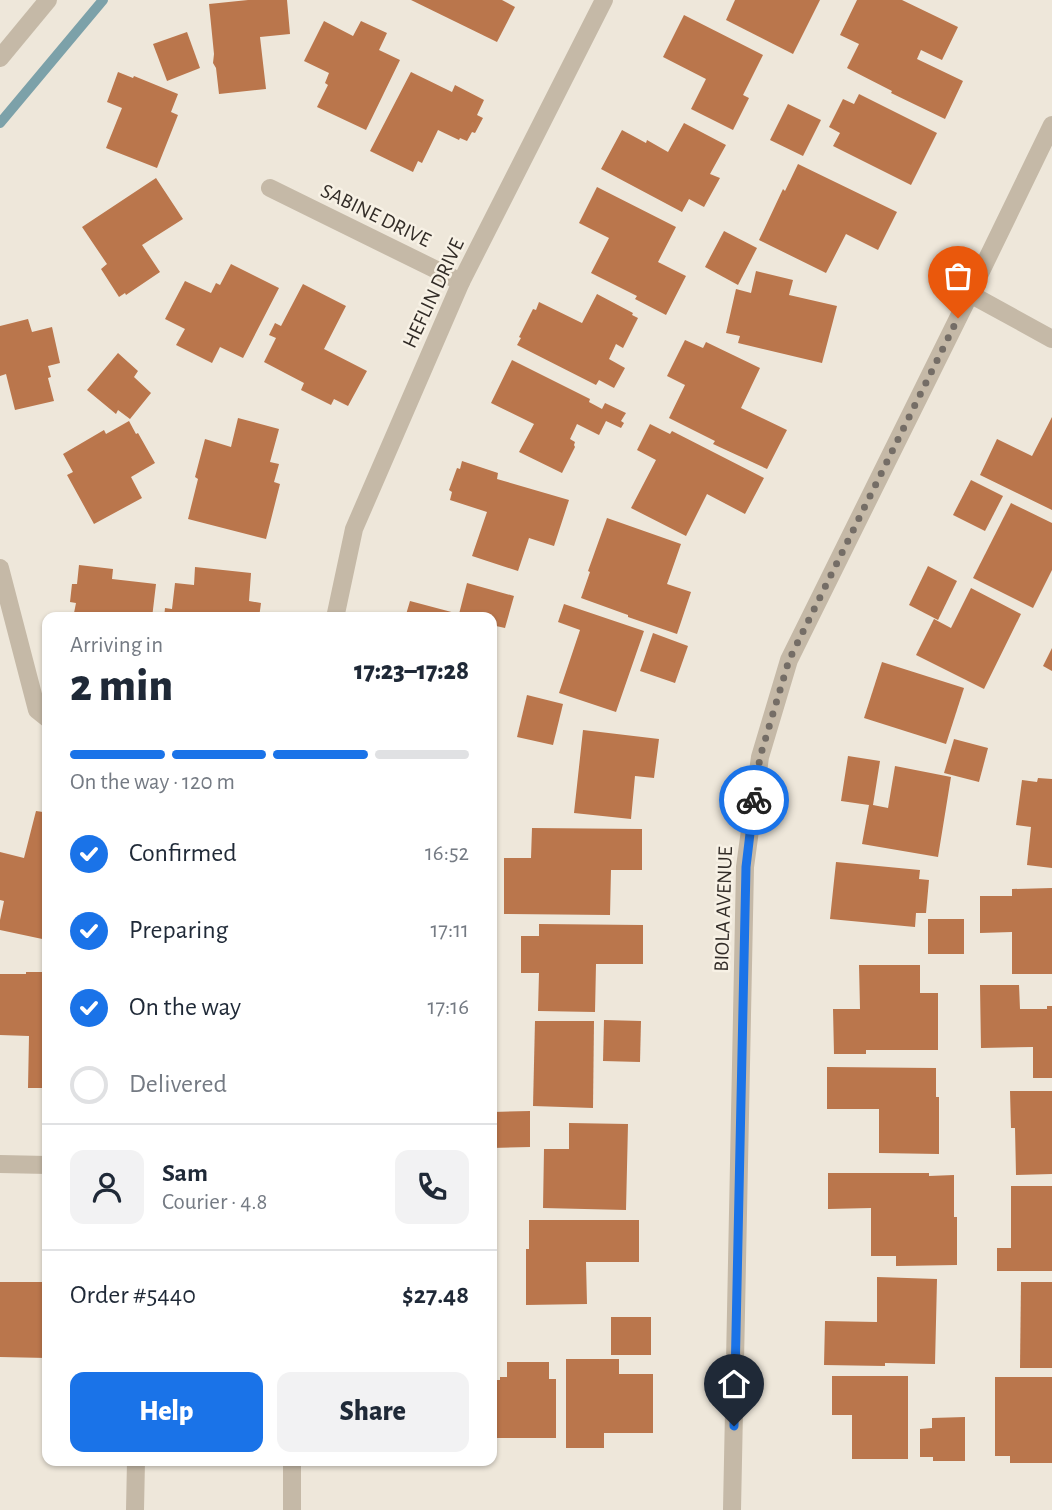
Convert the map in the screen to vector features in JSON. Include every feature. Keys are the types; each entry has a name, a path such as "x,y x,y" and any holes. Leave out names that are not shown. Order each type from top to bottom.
{"street":[{"path":"0,58 48,0"},
{"name":"HEFLIN DRIVE","path":"336,612 354,529 461,282 604,0"},
{"name":"BIOLA AVENUE","path":"732,1510 746,867 760,757 789,660 1052,125"},
{"name":"SABINE DRIVE","path":"271,188 461,282"},
{"path":"970,294 1052,339"},
{"path":"0,568 37,710 42,714"},
{"path":"0,1164 42,1165"},
{"path":"135,1510 136,1466"},
{"path":"292,1466 292,1510"}],"building":[{"path":"287,0 290,34 260,37 266,89 219,94 213,63 209,4"},
{"path":"411,0 502,0 515,7 497,42"},
{"path":"735,0 820,0 793,54 726,20"},
{"path":"857,0 902,0 958,27 942,60 921,50 917,59 963,81 945,119 847,68 859,44 840,35"},
{"path":"684,15 763,55 743,95 749,98 733,130 691,109 706,79 663,57"},
{"path":"324,21 353,36 361,21 387,33 379,50 400,60 366,130 317,107 328,85 325,83 329,73 304,61"},
{"path":"187,32 200,68 167,81 153,44"},
{"path":"118,72 178,94 171,112 178,115 157,168 106,148 122,108 107,102"},
{"path":"411,72 452,92 455,85 484,100 477,115 483,118 475,133 472,132 467,141 438,130 422,163 418,161 413,172 370,151"},
{"path":"859,94 937,133 911,185 833,146 840,133 829,127 843,99 854,104"},
{"path":"788,104 821,120 803,156 770,140"},
{"path":"684,123 726,145 710,174 720,178 704,207 689,199 682,212 601,169 622,130 668,152"},
{"path":"798,164 897,212 878,250 846,234 826,273 759,240"},
{"path":"156,178 183,219 142,245 160,272 119,297 101,269 107,264 82,227"},
{"path":"597,187 676,227 658,262 686,276 666,315 635,299 637,296 591,273 609,238 579,223"},
{"path":"724,231 757,248 738,285 705,267"},
{"path":"231,264 279,288 243,358 220,347 212,363 176,345 185,329 165,319 185,281 211,293 216,283 220,285"},
{"path":"756,271 793,280 789,295 837,306 822,363 738,343 740,336 726,333 736,289 751,293"},
{"path":"303,284 346,306 324,349 367,371 348,406 334,399 331,405 301,390 304,383 264,362 276,338 269,335 275,323 281,326"},
{"path":"597,294 638,318 623,348 616,344 609,359 625,368 614,388 599,380 596,385 517,345 533,309 536,310 539,302 582,323"},
{"path":"28,319 32,332 52,327 60,363 48,366 54,401 15,410 6,374 0,376 0,326"},
{"path":"685,340 703,348 706,342 760,368 741,408 787,430 767,469 713,444 715,441 669,418 685,385 667,376"},
{"path":"118,353 138,371 134,377 151,393 130,419 118,410 116,414 87,390"},
{"path":"512,360 590,399 589,402 602,409 605,403 626,413 621,421 624,423 621,428 606,421 599,435 577,424 570,439 575,442 575,447 562,473 519,452 534,424 491,403"},
{"path":"1052,417 1052,510 980,475 997,439 1032,456"},
{"path":"238,418 279,429 270,462 279,464 274,482 280,484 266,539 188,519 205,439 231,447"},
{"path":"129,421 155,463 131,477 142,498 94,524 67,475 73,472 63,454 104,430 106,434"},
{"path":"650,424 670,434 672,431 764,478 745,514 707,494 686,536 631,508 656,460 637,450"},
{"path":"462,461 498,473 497,479 569,500 554,546 529,538 518,571 472,556 487,512 450,500 452,492 449,490"},
{"path":"971,480 1003,496 985,531 953,515"},
{"path":"1011,503 1052,523 1052,570 1033,608 973,578"},
{"path":"607,518 681,544 667,584 691,592 677,634 581,598"},
{"path":"79,565 113,569 112,579 156,584 153,612 74,612 76,603 70,602 72,584 77,584"},
{"path":"928,566 957,581 938,620 909,605"},
{"path":"195,567 251,573 249,601 261,603 260,612 165,612 165,608 172,609 175,583 194,585"},
{"path":"467,583 514,596 505,628 497,626 497,612 460,612"},
{"path":"971,588 1021,614 984,689 916,655 934,619 951,628"},
{"path":"410,601 451,612 407,612"},
{"path":"564,604 644,631 616,712 559,693 580,630 558,622"},
{"path":"653,633 688,646 675,683 640,671"},
{"path":"1052,648 1052,671 1043,666"},
{"path":"882,662 964,688 946,744 864,718"},
{"path":"527,695 563,704 553,745 517,737"},
{"path":"583,730 659,739 654,778 635,776 631,819 574,813"},
{"path":"954,739 988,748 979,782 944,773"},
{"path":"848,756 880,761 873,805 888,808 895,766 951,777 938,857 862,844 869,805 841,801"},
{"path":"1038,778 1052,779 1052,868 1027,865 1031,827 1016,825 1022,780 1037,782"},
{"path":"36,811 42,812 42,939 0,930 4,901 0,900 0,852 24,858"},
{"path":"532,828 642,829 642,870 611,870 610,915 504,914 504,858 531,858"},
{"path":"836,862 920,870 919,879 929,880 926,913 916,913 915,927 830,919"},
{"path":"1052,888 1052,974 1012,974 1012,932 980,933 980,896 1012,896 1012,889"},
{"path":"928,919 964,919 964,954 928,954"},
{"path":"539,924 643,925 643,964 596,964 595,1012 538,1011 539,973 521,973 521,936 539,936"},
{"path":"859,965 920,965 920,993 938,993 938,1050 866,1050 866,1054 834,1054 833,1009 860,1009"},
{"path":"42,972 42,1088 28,1088 29,1036 0,1035 0,974"},
{"path":"980,985 1019,985 1020,1009 1047,1009 1047,1006 1052,1006 1052,1078 1033,1078 1033,1047 981,1048"},
{"path":"604,1020 641,1021 640,1062 603,1061"},
{"path":"535,1021 594,1021 593,1108 533,1106"},
{"path":"827,1067 936,1068 939,1154 879,1153 879,1109 827,1109"},
{"path":"1010,1091 1052,1091 1052,1174 1016,1175 1015,1128 1011,1128"},
{"path":"530,1111 530,1147 497,1148 497,1112"},
{"path":"569,1123 628,1124 626,1210 543,1208 544,1149 569,1149"},
{"path":"828,1173 954,1175 957,1265 896,1266 896,1256 871,1256 871,1208 828,1209"},
{"path":"1011,1186 1052,1186 1052,1271 997,1271 997,1248 1011,1248"},
{"path":"529,1220 639,1220 639,1262 586,1262 587,1304 526,1305"},
{"path":"877,1277 937,1279 935,1364 824,1365 825,1321 877,1322"},
{"path":"0,1282 42,1282 42,1358 0,1357"},
{"path":"1021,1282 1052,1282 1052,1368 1020,1368"},
{"path":"611,1317 651,1317 651,1355 611,1355"},
{"path":"566,1359 619,1359 619,1374 653,1374 653,1433 604,1433 604,1448 566,1448"},
{"path":"507,1362 549,1362 549,1379 556,1379 556,1438 497,1438 497,1380 507,1377"},
{"path":"832,1376 908,1376 908,1459 852,1459 852,1415 832,1415"},
{"path":"995,1377 1052,1377 1052,1463 1010,1463 1010,1456 995,1456"},
{"path":"965,1417 965,1461 933,1461 933,1457 920,1457 920,1429 932,1428 932,1418"}],"waterway":[{"path":"0,123 103,0"}],"way so far":[{"path":"754,800 760,757 789,660 958,318"}],"route":[{"path":"734,1426 746,867 754,800"}]}
